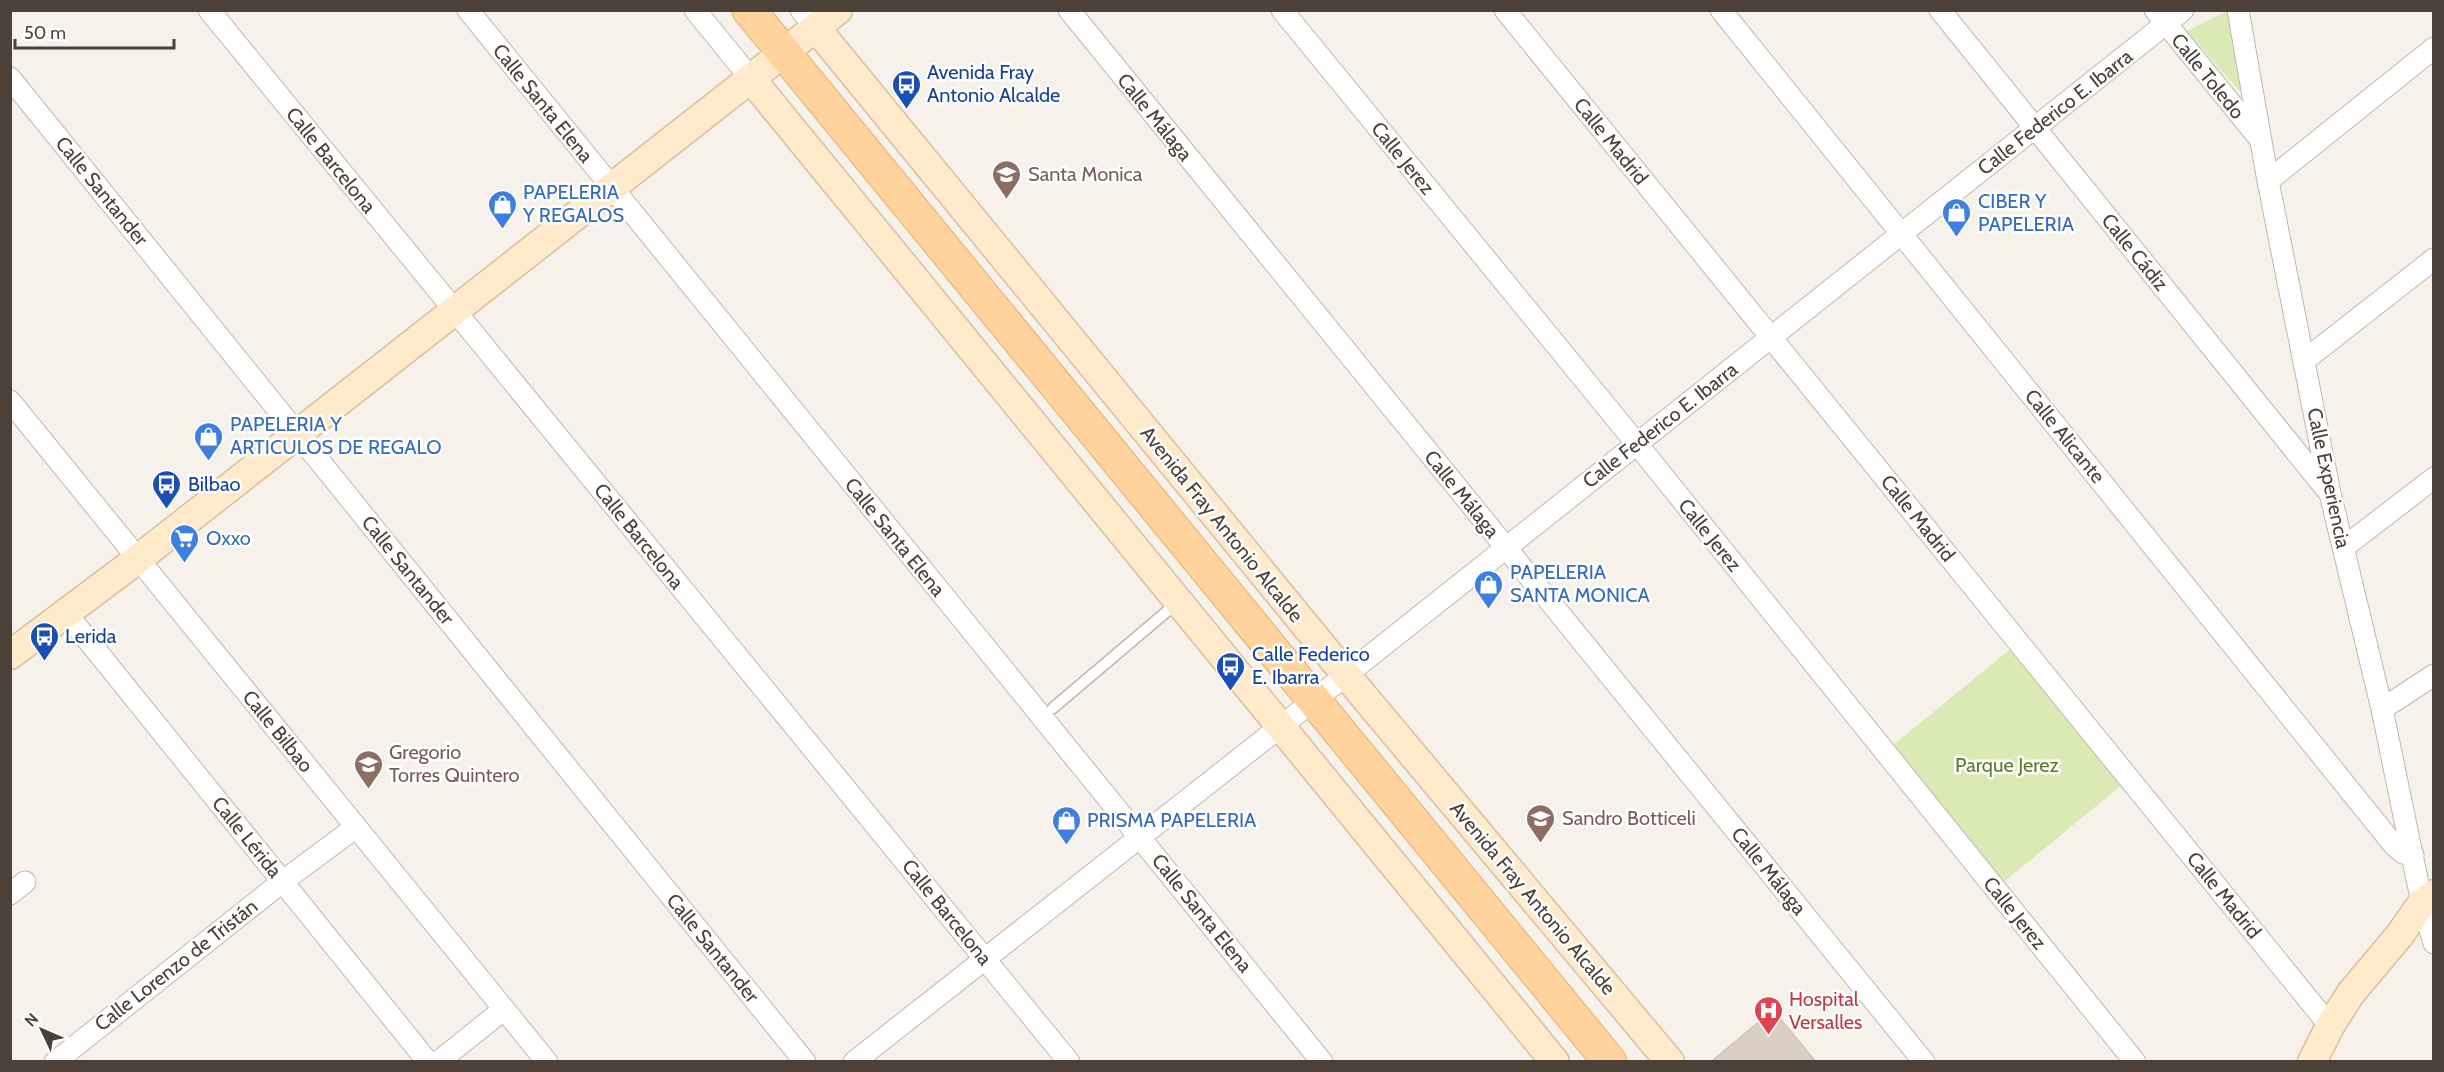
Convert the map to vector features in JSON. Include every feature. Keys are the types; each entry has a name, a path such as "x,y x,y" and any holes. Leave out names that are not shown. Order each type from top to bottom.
{"main road":[{"name":"Avenida Fray Antonio Alcalde","path":"749,10 1610,1062"}],"street":[{"name":"Calle Barcelona","path":"209,10 1069,1062"},
{"name":"Calle Santa Elena","path":"468,10 1322,1062"},
{"path":"695,10 1555,1062"},
{"path":"10,655 138,559 752,80 784,54 809,20 838,10"},
{"name":"Calle Málaga","path":"1069,10 1924,1062"},
{"name":"Calle Jerez","path":"1282,10 2135,1062"},
{"name":"Calle Madrid","path":"1505,10 2330,1026"},
{"name":"Calle Alicante","path":"1721,10 2393,844 2403,853 2413,855"},
{"name":"Calle Cádiz","path":"1940,10 2330,492"},
{"name":"Calle Federico E. Ibarra","path":"854,1062 2035,128 2160,17 2183,10"},
{"name":"Calle Experiencia","path":"2238,10 2268,181 2330,492 2382,709 2413,855 2430,915"},
{"name":"Calle Toledo","path":"2160,17 2261,141"},
{"name":"Avenida Fray Antonio Alcalde","path":"809,20 1346,675 1670,1062"},
{"path":"2268,181 2433,48"},
{"name":"Calle Santander","path":"10,78 805,1062"},
{"path":"2305,360 2433,259"},
{"name":"Calle Bilbao","path":"10,400 547,1062"},
{"path":"2343,548 2433,478"},
{"name":"Calle Lérida","path":"66,613 428,1062"},
{"path":"2382,709 2433,675"},
{"name":"Calle Lorenzo de Tristán","path":"55,1062 282,882 356,827"},
{"path":"2312,1062 2330,1026 2351,993 2399,936 2430,915"},
{"path":"438,1062 503,1010"}],"lane":[{"path":"1053,708 1178,602"}],"green space":[{"path":"2227,11 2241,93 2187,31"},
{"name":"Parque Jerez","path":"2013,647 2122,785 2001,884 1892,746"}],"building":[{"name":"Hospital Versalles","path":"1773,1010 1816,1062 1711,1062"}],"place":[{"name":"Avenida Fray Antonio Alcalde","path":"906,110"},
{"name":"Santa Monica","path":"1007,200"},
{"name":"PAPELERIA Y REGALOS","path":"502,230"},
{"name":"CIBER Y PAPELERIA","path":"1957,238"},
{"name":"PAPELERIA Y ARTICULOS DE REGALO","path":"209,462"},
{"name":"Bilbao","path":"167,510"},
{"name":"Oxxo","path":"185,564"},
{"name":"PAPELERIA SANTA MONICA","path":"1489,610"},
{"name":"Lerida","path":"44,662"},
{"name":"Calle Federico E. Ibarra","path":"1231,692"},
{"name":"Gregorio Torres Quintero","path":"368,790"},
{"name":"Sandro Botticeli","path":"1541,844"},
{"name":"PRISMA PAPELERIA","path":"1066,846"},
{"name":"Hospital Versalles","path":"1768,1036"}]}
